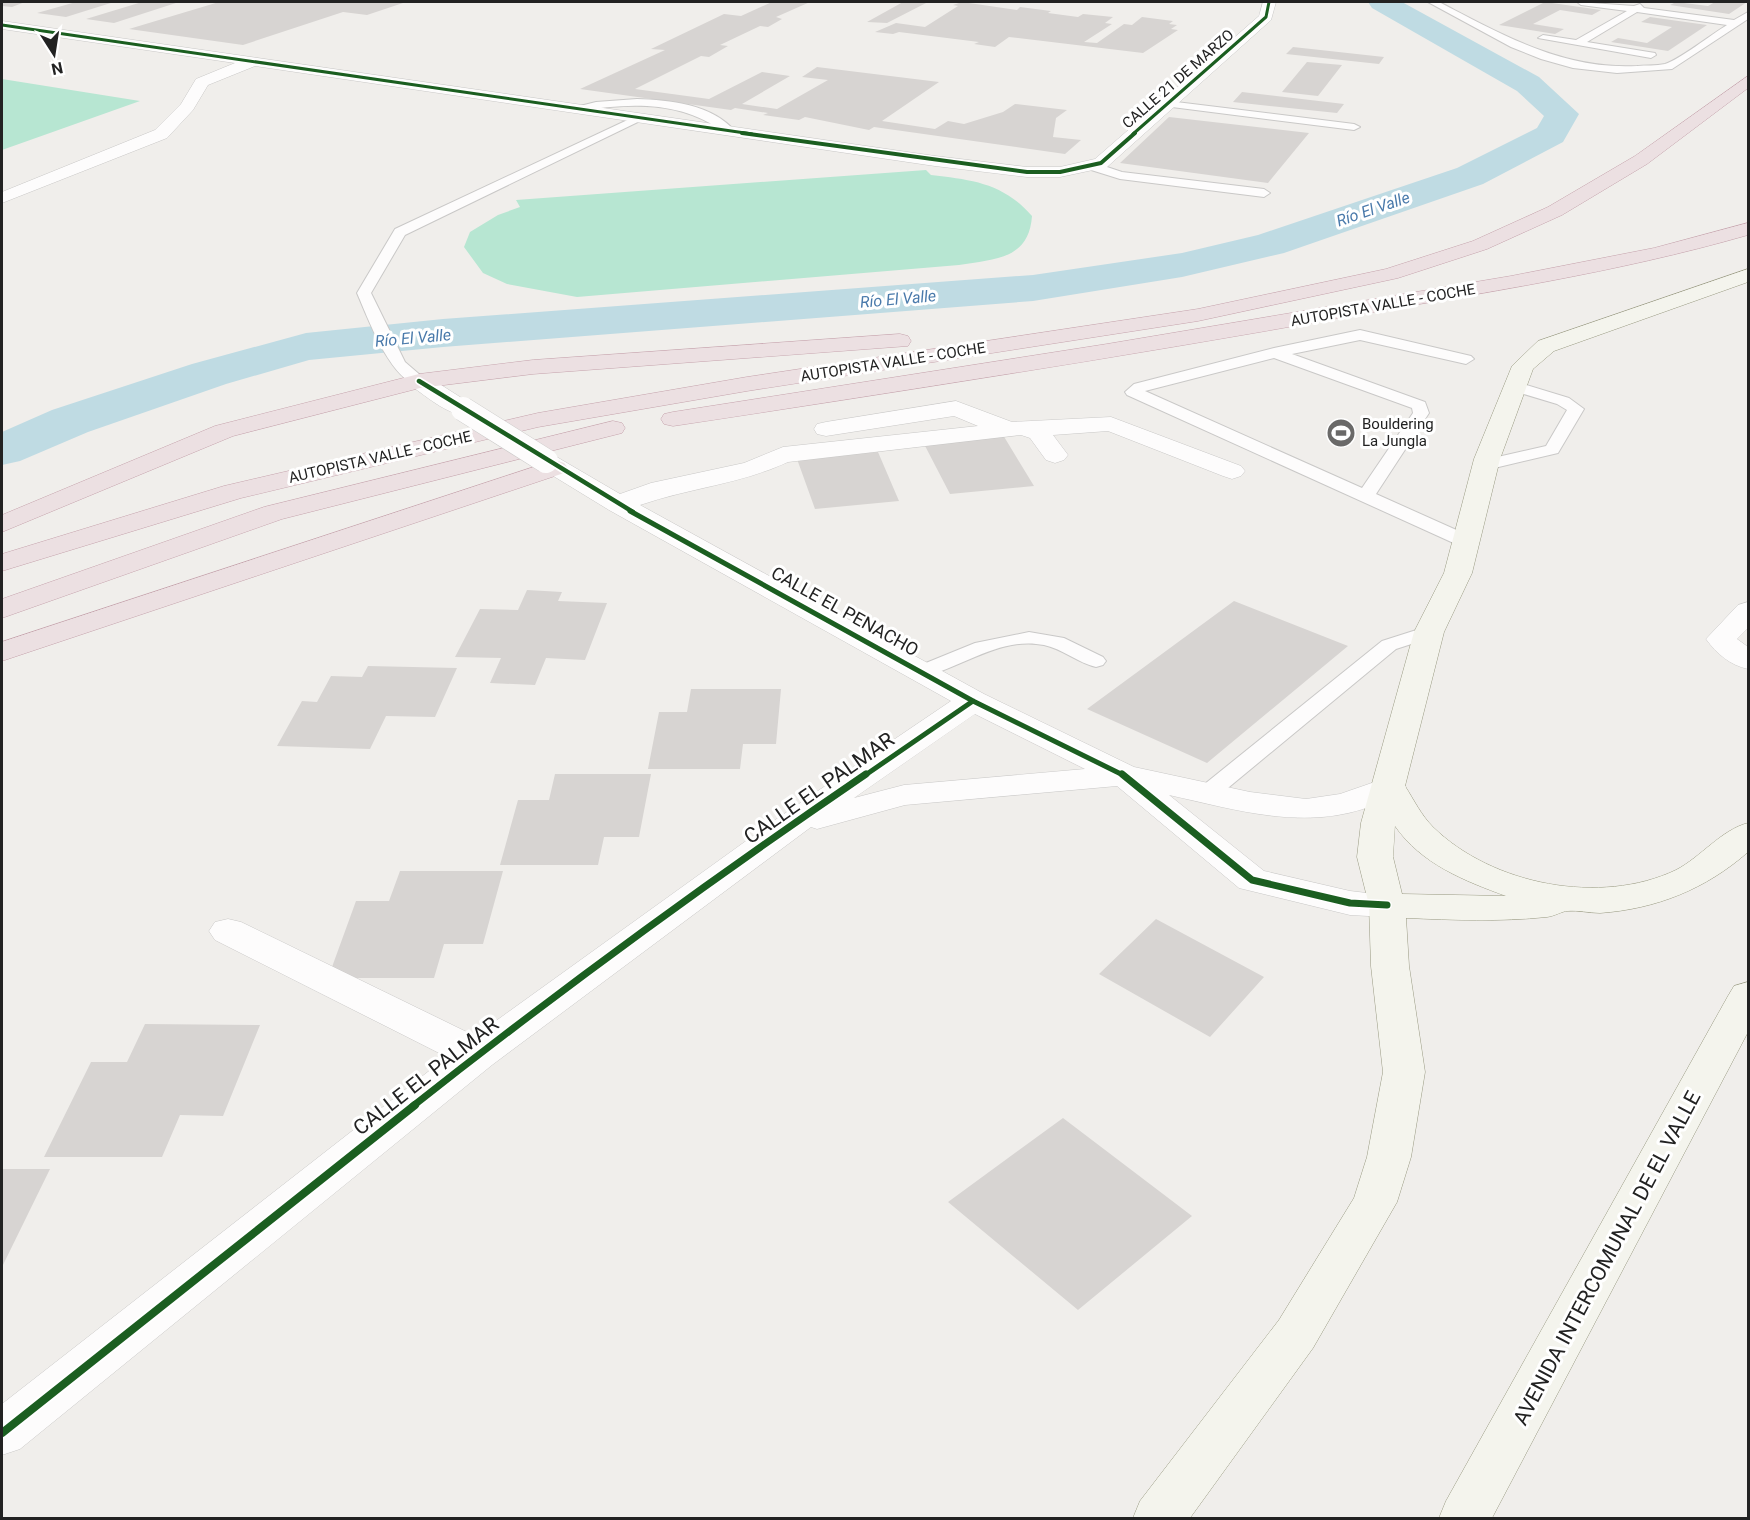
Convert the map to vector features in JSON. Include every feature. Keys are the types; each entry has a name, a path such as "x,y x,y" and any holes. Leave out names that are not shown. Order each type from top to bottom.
{"highway":[{"name":"AUTOPISTA VALLE - COCHE","path":"2,563 233,492 538,420 747,384 1198,315 1391,274 1480,245 1555,211 1641,160 1749,81"},
{"path":"1496,285 1516,273 1651,242 1749,214"},
{"name":"AUTOPISTA VALLE - COCHE","path":"2,609 273,513 600,430 1106,353 1496,285 1687,248 1749,229"},
{"path":"2,524 224,432 419,381 533,367 927,338 1345,284"},
{"path":"2,652 550,464"}],"main road":[{"path":"1159,1518 1296,1334 1375,1202 1389,1157 1404,1072 1390,966 1387,905 1375,857 1378,823 1429,632 1458,573 1486,465 1513,386 1523,366 1546,346 1749,275"},
{"path":"1389,787 1418,832 1459,863 1503,883 1588,903"},
{"path":"1387,905 1488,909 1588,903 1655,893 1684,882 1730,852 1749,834"},
{"name":"AVENIDA INTERCOMUNAL DE EL VALLE","path":"1465,1518 1748,998"}],"street":[{"name":"CALLE 21 DE MARZO","path":"1092,166 1101,163 1266,17 1269,2"},
{"path":"2,25 250,63 388,79 729,131 1027,172 1060,172 1092,166"},
{"path":"2,198 162,134 187,107 202,82 250,63"},
{"name":"CALLE EL PENACHO","path":"419,381 618,504 973,701 1124,775"},
{"path":"783,455 774,441 786,435 956,408 1039,433 1055,455"},
{"path":"899,417 916,440"},
{"path":"618,504 660,489 752,469 783,455 1020,429 1111,424 1232,471"},
{"path":"1749,611 1721,639 1730,649 1749,660"},
{"name":"CALLE EL PALMAR","path":"2,1433 478,1055 789,826 973,701"},
{"path":"1124,775 1250,802 1306,809 1346,804 1389,787"},
{"path":"1124,775 1252,880 1350,903 1387,905"},
{"name":"CALLE EL PALMAR","path":"789,826 904,795 1124,775"},
{"path":"228,931 478,1055"}],"lane":[{"path":"1433,2 1515,45 1545,57 1573,65 1617,70 1668,67 1749,15"},
{"path":"1581,2 1736,23"},
{"path":"1577,44 1649,2"},
{"path":"1543,38 1652,55"},
{"path":"578,108 624,103 660,104 698,112 720,121 729,131"},
{"path":"1168,104 1354,127"},
{"path":"419,381 398,364 364,293 400,232 640,118"},
{"path":"1092,166 1120,175 1264,194"},
{"path":"1466,360 1360,335 1274,353 1140,387 1133,392 1466,541"},
{"path":"1274,353 1419,405 1421,413 1365,497"},
{"path":"1486,465 1544,453 1552,449 1576,409 1563,401 1513,386"},
{"path":"1209,792 1389,645 1429,632"},
{"path":"922,671 1005,641 1028,638 1046,639 1096,661"}],"green space":[{"path":"2,79 140,101 2,150"},
{"path":"926,170 931,175 974,181 1010,196 1032,216 1024,241 1008,255 959,265 577,297 507,284 483,273 464,247 470,232 498,215 520,207 516,200"}],"building":[{"path":"2,2 25,2 12,7 2,6"},
{"path":"76,2 114,2 66,17 37,13"},
{"path":"142,2 179,2 114,23 86,19"},
{"path":"219,2 406,2 367,15 343,12 243,45 129,29"},
{"path":"772,2 810,2 776,17 782,19 768,27 760,26 720,45 728,46 709,57 701,56 635,89 709,99 762,72 790,76 742,104 777,109 828,80 802,77 817,67 939,82 882,121 935,129 948,121 964,124 1003,112 1015,104 1067,110 1056,118 1053,137 1081,140 1065,154 874,127 869,130 805,117 799,120 735,108 731,110 580,89 665,50 651,49 724,14 741,16"},
{"path":"903,2 928,2 887,23 867,22"},
{"path":"962,2 1017,10 1020,7 1051,11 1048,13 1078,17 1083,14 1113,17 1105,23 1112,24 1084,42 1097,43 1124,24 1132,25 1142,17 1173,21 1169,24 1177,25 1171,29 1178,30 1143,53 1009,37 995,47 974,44 979,42 899,32 893,34 875,32 896,23 925,27 958,6 953,5"},
{"path":"1545,2 1601,10 1592,15 1560,10 1533,24 1564,29 1555,34 1499,25"},
{"path":"1676,2 1708,6 1715,2 1747,2 1729,14 1670,5"},
{"path":"1650,17 1707,25 1668,51 1611,42 1618,38 1647,43 1672,27 1641,22"},
{"path":"1293,47 1384,57 1379,64 1286,54"},
{"path":"1307,62 1342,65 1318,96 1282,92"},
{"path":"1242,92 1344,104 1337,113 1233,102"},
{"path":"1169,117 1309,133 1268,183 1120,163"},
{"path":"1003,435 1034,486 950,494 923,442"},
{"path":"878,452 899,501 815,509 797,459"},
{"path":"527,590 562,592 558,601 607,603 585,660 546,658 535,685 490,683 501,658 455,657 480,609 518,610"},
{"path":"1234,601 1348,646 1207,763 1087,709"},
{"path":"368,666 457,668 435,717 386,716 370,749 277,746 302,701 317,702 331,676 362,677"},
{"path":"691,689 781,689 776,744 743,744 740,769 648,769 659,712 687,712"},
{"path":"555,774 651,774 639,837 604,837 598,865 500,865 518,800 549,800"},
{"path":"400,871 503,871 483,944 444,944 434,978 328,978 356,901 389,901"},
{"path":"1156,919 1264,977 1210,1037 1099,974"},
{"path":"145,1024 260,1025 223,1116 180,1115 162,1157 44,1157 91,1062 127,1062"},
{"path":"1063,1118 1192,1216 1078,1310 948,1202"},
{"path":"2,1169 50,1169 2,1267"}],"waterway":[{"name":"Río El Valle","path":"2,450 70,421 209,374 306,347 443,333 1033,288 1182,265 1270,244 1470,176 1551,135 1562,114 1528,84 1382,2"}],"cycle path":[{"path":"2,25 935,161 1027,172 1060,172 1101,163 1266,17 1269,2"},
{"path":"419,381 618,504 923,671 973,701 1124,775 1252,880 1350,903 1387,905"},
{"path":"2,1433 478,1055 790,826 973,701"}],"place":[{"name":"Bouldering La Jungla","path":"1341,433"}]}
